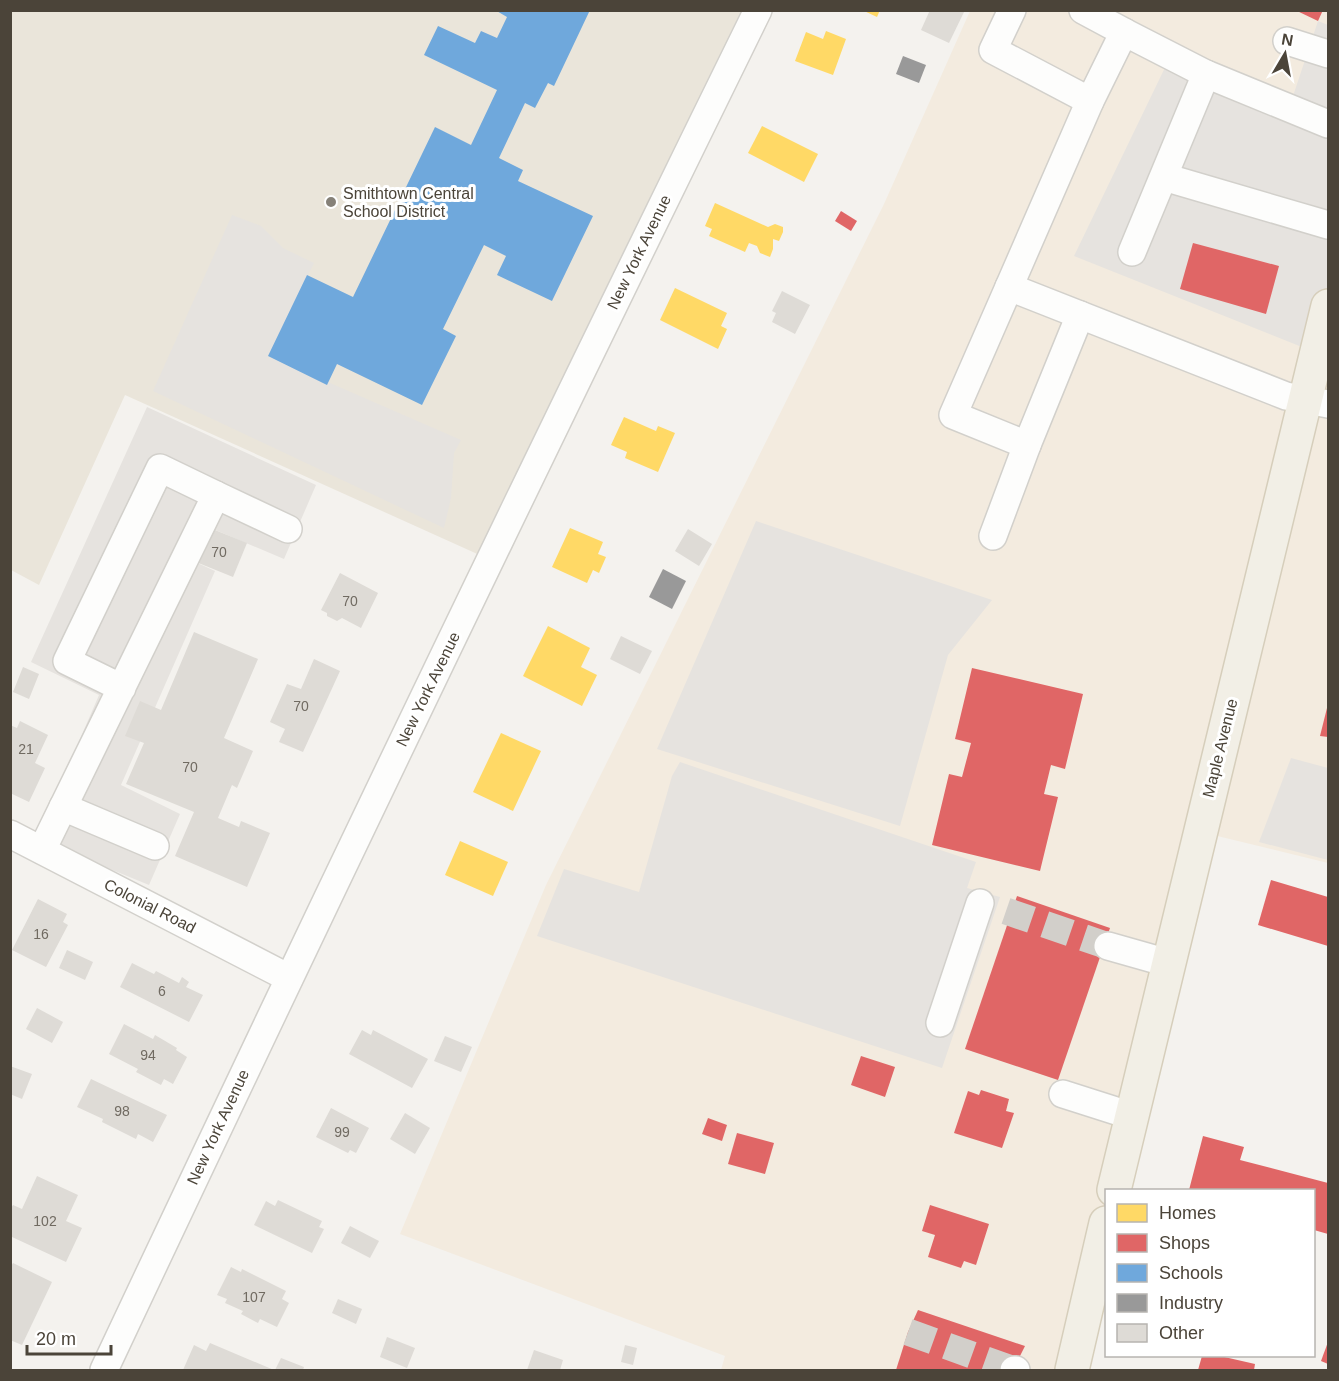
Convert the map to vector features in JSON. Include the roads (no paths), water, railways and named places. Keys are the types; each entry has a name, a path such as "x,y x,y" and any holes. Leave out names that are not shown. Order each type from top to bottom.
{"main road":[{"name":"Maple Avenue","path":"1114,1189 1168,963 1317,403 1329,306"},
{"path":"1072,1371 1105,1231"}],"street":[{"name":"New York Avenue","path":"104,1371 289,978 575,383 758,10"},
{"path":"1012,10 993,50 1090,101"},
{"path":"1083,10 1206,74 1329,124"},
{"path":"1027,444 953,415 1090,101 1125,32"},
{"path":"1287,41 1329,54"},
{"path":"1132,252 1206,74"},
{"path":"1164,177 1329,225"},
{"path":"1009,287 1286,396 1317,403"},
{"path":"993,536 1027,444 1080,315"},
{"path":"122,688 68,660 160,468 288,529"},
{"path":"42,850 216,495"},
{"path":"63,807 155,846"},
{"name":"Colonial Road","path":"10,834 289,978"},
{"path":"940,1023 980,903"},
{"path":"1108,946 1168,963"},
{"path":"1063,1094 1132,1116"}],"tunnel":[{"path":"1006,911 1108,946"},
{"path":"908,1332 1014,1370"}],"place":[{"name":"Smithtown Central School District","path":"331,202"}]}
